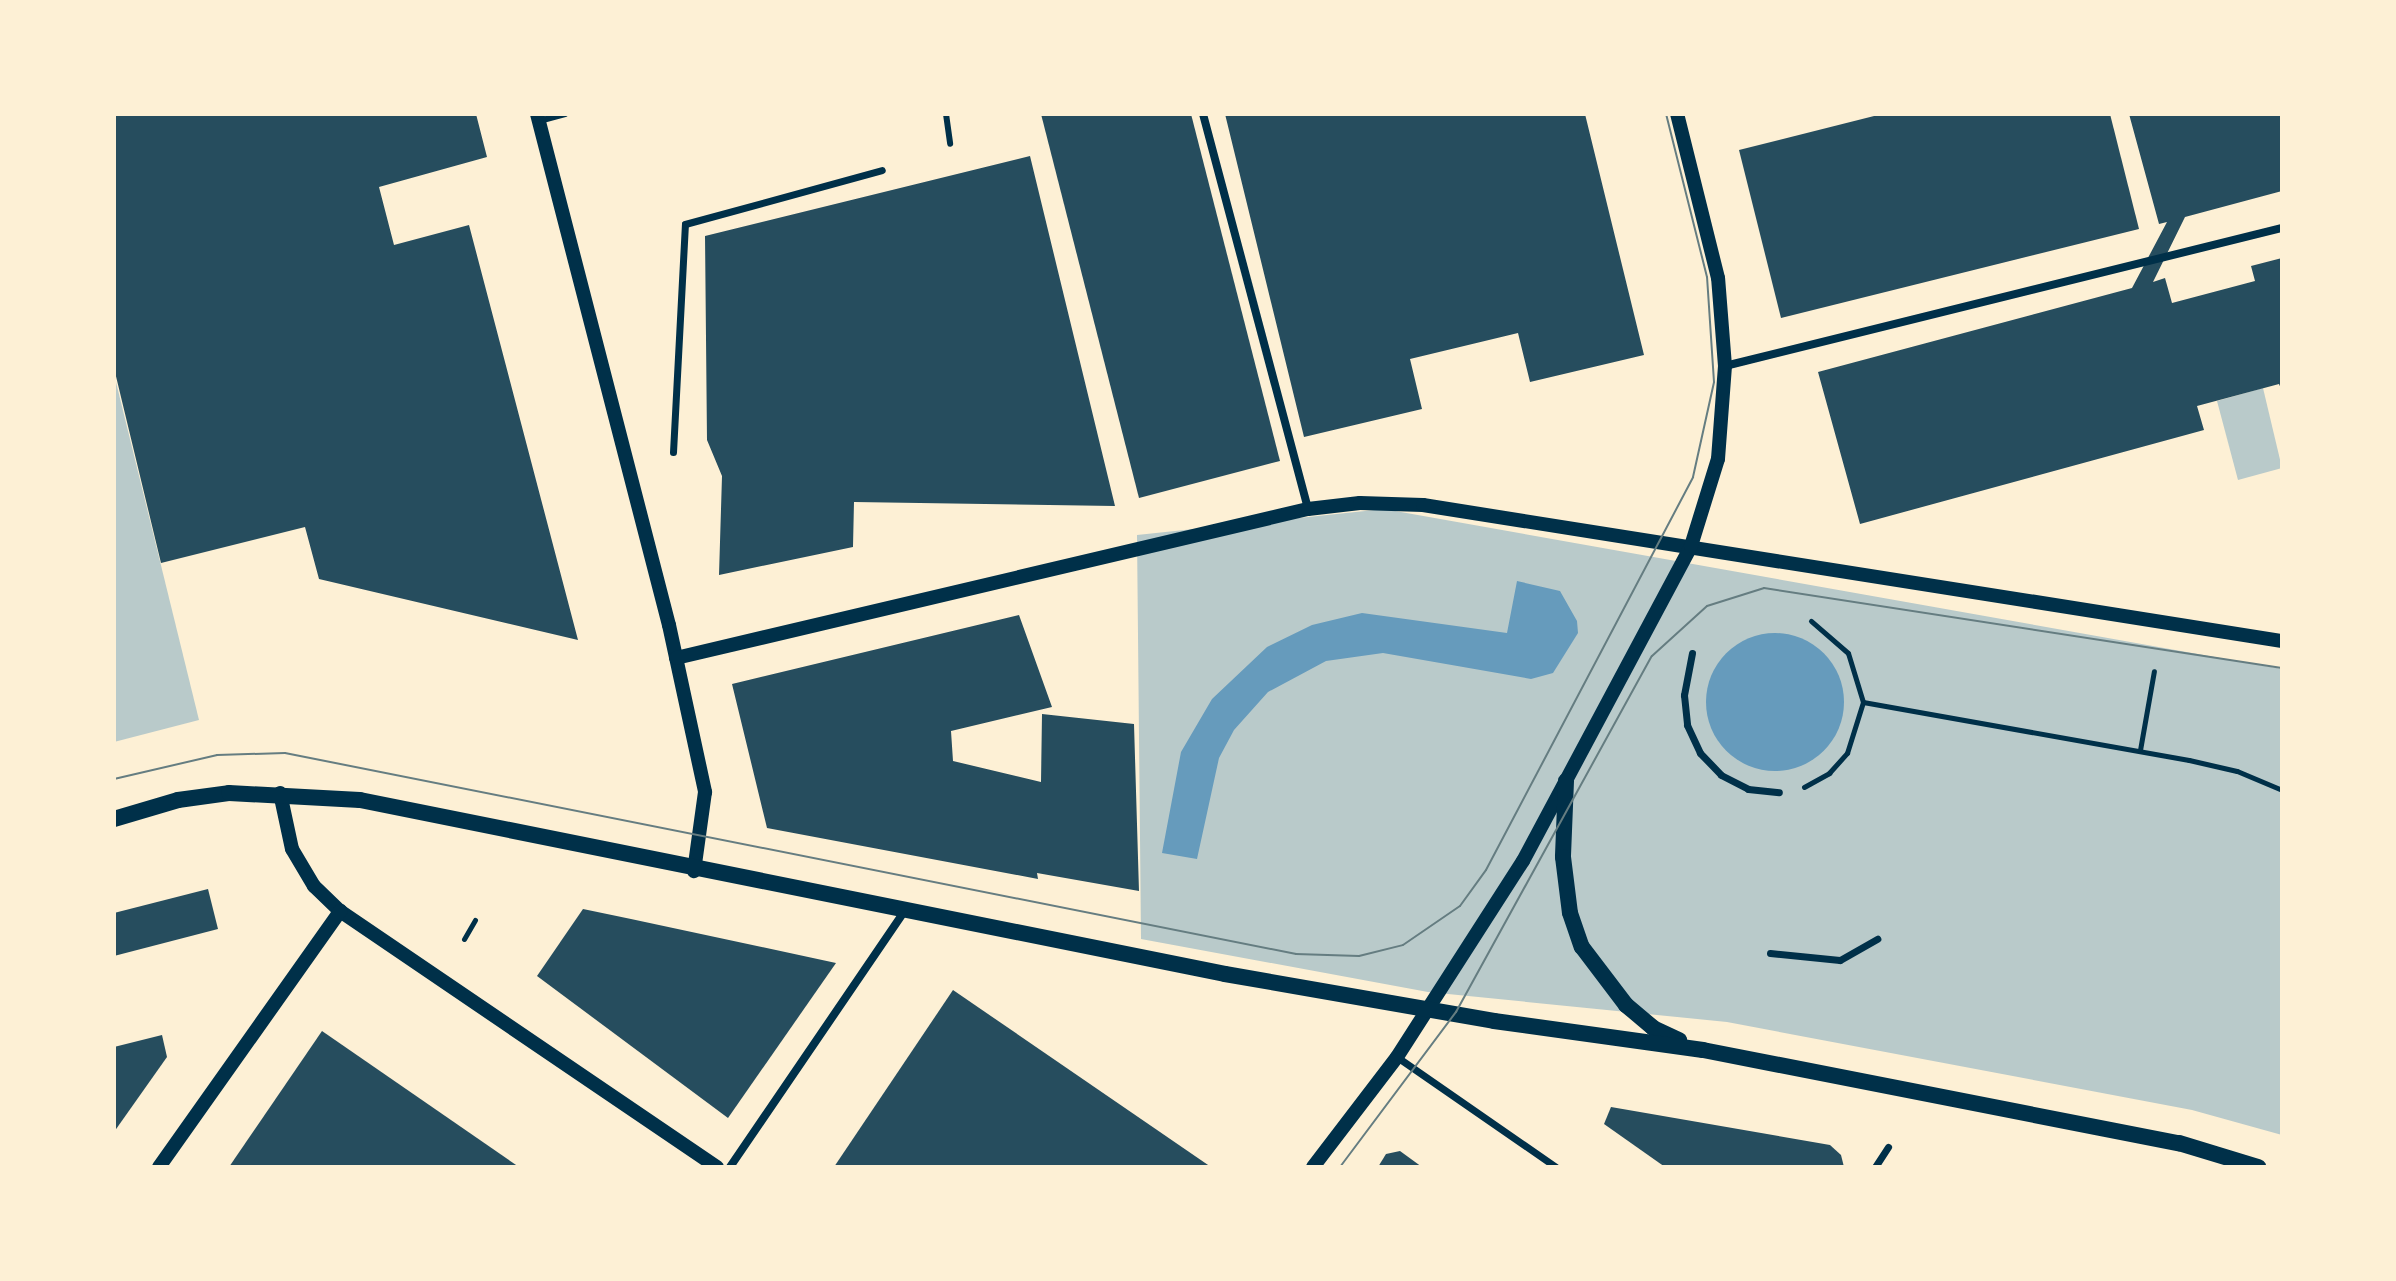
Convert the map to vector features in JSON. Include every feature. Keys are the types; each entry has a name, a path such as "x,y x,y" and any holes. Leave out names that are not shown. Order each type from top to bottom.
{"main road":[{"path":"1566,781 1563,857 1570,913 1582,947 1626,1005 1653,1028 1703,1050"},
{"path":"114,819 191,798 280,793 360,800 694,871 905,909 1225,974 1429,1009 1703,1050 2179,1143 2258,1167"}],"street":[{"path":"1203,114 1308,509"},
{"path":"1313,1167 1397,1057 1523,861 1691,546 1718,459 1725,366 1718,278 1677,114"},
{"path":"538,118 676,658 705,792 694,871"},
{"path":"673,452 685,224 882,170"},
{"path":"1725,366 2282,228"},
{"path":"676,658 1308,509 1423,505 2282,641"},
{"path":"1692,653 1684,695 1687,725 1700,753 1721,775 1748,789 1779,792"},
{"path":"280,793 292,849 314,886 340,911 717,1167"},
{"path":"730,1167 905,909"},
{"path":"159,1167 340,911"},
{"path":"1770,953 1840,960 1877,939"},
{"path":"1397,1057 1556,1167"},
{"path":"1875,1167 1888,1147"}],"lane":[{"path":"538,118 565,114"},
{"path":"946,114 950,144"}],"path":[{"path":"1779,792 1805,786 1847,753 1863,702 1848,653 1811,621"},
{"path":"2140,750 2154,671"},
{"path":"1863,702 2140,750 2237,771 2282,790"},
{"path":"464,939 475,920"}],"shaded area":[{"path":"114,374 199,720 114,742"},
{"path":"2263,388 2282,468 2238,480 2217,401"},
{"path":"1384,509 2282,669 2282,1135 2192,1110 1727,1022 1428,992 1141,939 1137,535"}],"water":[{"path":"1517,581 1560,591 1577,621 1578,633 1553,673 1531,679 1383,653 1326,661 1268,692 1234,730 1219,758 1197,859 1162,853 1181,752 1212,699 1267,647 1312,625 1362,613 1507,633"},
{"path":"1775,633 1802,638 1824,653 1839,675 1844,702 1839,729 1824,751 1802,766 1775,771 1748,766 1726,751 1711,729 1706,702 1711,675 1726,653 1748,638"}],"building":[{"path":"114,114 476,114 487,157 379,187 394,245 469,225 578,640 319,579 305,527 161,563 114,368"},
{"path":"1041,114 1191,114 1280,461 1139,498"},
{"path":"1225,114 1585,114 1644,355 1530,382 1518,333 1410,359 1422,409 1304,437"},
{"path":"1882,114 2110,114 2139,229 1781,318 1739,150"},
{"path":"2129,114 2282,114 2282,191 2185,217 2153,282 2165,278 2172,303 2255,281 2251,266 2282,258 2282,391 2279,384 2197,406 2204,430 1860,524 1818,372 2132,288 2167,222 2159,224"},
{"path":"1030,156 1115,506 854,502 853,547 719,575 722,476 707,440 705,236"},
{"path":"1019,615 1052,707 951,731 953,761 1041,782 1042,714 1134,724 1139,891 1037,873 1038,879 767,828 732,684"},
{"path":"208,889 218,929 114,956 114,913"},
{"path":"583,909 836,963 728,1118 537,976"},
{"path":"953,990 1211,1167 834,1167"},
{"path":"322,1031 519,1167 229,1167"},
{"path":"162,1035 167,1057 114,1132 114,1047"},
{"path":"1611,1107 1830,1145 1841,1155 1844,1167 1665,1167 1604,1124"},
{"path":"1400,1151 1422,1167 1378,1167 1386,1154"}],"tram line":[{"path":"114,779 217,755 285,753 1296,954 1359,956 1403,945 1460,906 1486,870 1693,477 1714,382 1707,277 1666,114"},
{"path":"1340,1167 1456,1012 1652,656 1707,606 1764,588 2282,668"}]}
